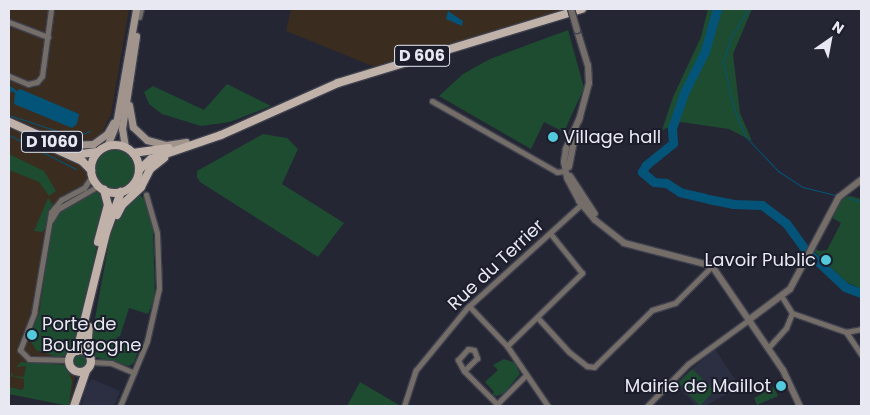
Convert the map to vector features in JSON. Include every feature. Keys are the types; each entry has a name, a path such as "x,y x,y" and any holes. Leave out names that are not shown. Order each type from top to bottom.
{"main road":[{"path":"107,146 120,104 136,9"},
{"path":"125,147 122,130 141,9"},
{"name":"D 606","path":"139,170 147,161 228,130 338,83 582,9"},
{"path":"131,75 129,117 140,135 156,144 186,145"},
{"path":"21,128 65,145 85,146 107,134 120,104"},
{"name":"D 1060","path":"9,122 81,154 97,152"},
{"name":"D 1060","path":"9,128 82,161 92,173"},
{"name":"D 606","path":"133,152 161,151 186,145"},
{"name":"D 606","path":"100,256 122,205 141,187 154,164 186,145"},
{"path":"107,146 125,147 133,152 139,170 134,184 121,192 101,188 92,173 97,152 107,146"},
{"name":"D 606","path":"93,291 96,256 108,205 101,188"},
{"name":"D 606","path":"77,351 91,302 100,256 121,192"},
{"name":"D 606","path":"87,352 91,302"},
{"path":"74,406 86,371 92,362 87,352 77,351 69,360 73,370 76,397"},
{"path":"73,370 86,371"}],"street":[{"path":"9,76 34,83 42,76 51,9"},
{"path":"571,9 588,65 589,83 580,117 566,149 567,171 583,203 602,226 618,240 637,248 712,266 750,319 800,406"},
{"path":"9,22 48,37"},
{"path":"432,101 552,169 567,171"},
{"path":"69,360 29,359 20,350 34,313 50,212 57,203 84,188 92,173"},
{"path":"649,406 700,355 782,297 806,259 841,195 861,180"},
{"path":"48,227 55,212 101,188"},
{"path":"120,406 150,331 160,278 155,216 146,195"},
{"name":"Rue du Terrier","path":"404,406 416,370 469,306 583,203"},
{"path":"507,346 583,272 550,233"},
{"path":"537,317 569,352 587,366 594,367 652,310 675,303 712,266"},
{"path":"782,297 792,313 846,332 861,329"},
{"path":"469,306 507,346 548,406"},
{"path":"768,348 786,328 792,313"},
{"path":"846,332 861,354"},
{"path":"92,362 111,363 134,373"},
{"path":"464,371 498,405 526,375"}],"shaded area":[{"path":"9,9 129,9 111,114 103,131 84,159 105,198 70,406 9,394"},
{"path":"291,9 565,9 566,12 375,67 286,31"},
{"path":"715,349 740,387 705,406 696,406 675,384"},
{"path":"92,379 120,391 114,406 82,406 85,387"}],"green space":[{"path":"708,9 752,9 733,54 740,113 752,141 729,129 681,122 662,130 673,97 701,37"},
{"path":"568,30 584,88 564,132 544,122 531,149 439,96 463,74 490,59"},
{"path":"227,84 271,106 230,122 201,126 162,114 149,104 144,92 153,86 204,110"},
{"path":"263,134 287,138 298,149 282,184 344,223 318,257 200,182 197,177 197,171"},
{"path":"119,148 127,151 133,157 136,169 133,181 127,187 111,190 103,187 97,181 94,165 97,157 103,151"},
{"path":"9,154 44,171 56,191 49,196 39,182 9,170"},
{"path":"94,190 103,195 105,203 80,332 73,349 64,356 54,356 36,350 31,342 34,319 39,315 53,219 58,211"},
{"path":"138,193 145,200 153,226 155,298 148,314 129,308 120,336 115,338 140,345 134,363 129,366 95,357 91,341 110,236 121,209"},
{"path":"850,196 861,199 861,289 846,282 814,251 815,248 819,251 827,250 841,223 831,217 841,198"},
{"path":"48,198 53,205 46,228 42,232 34,231"},
{"path":"78,354 84,354 89,359 87,368 78,370 73,365 73,359"},
{"path":"504,359 515,363 520,374 504,393 497,396 492,395 494,392 485,382 498,370 493,365"},
{"path":"21,362 66,365 72,381 69,406 9,394 9,387 22,390 24,387 24,379 11,376 9,379 12,372 13,376 24,377 26,366 16,367"},
{"path":"692,369 718,394 712,393 700,406 678,383"},
{"path":"360,382 399,405 400,406 347,406"},
{"path":"774,387 778,396 757,405 754,398"}],"water":[{"path":"448,11 463,21 462,26 446,19"},
{"path":"9,85 17,91 20,89 79,114 77,124 72,128 14,104 15,93 12,91 9,94"}],"waterway":[{"path":"705,198 680,192 666,183 654,182 642,172 646,165 673,143 672,128 685,91 705,51 717,9"},
{"path":"748,9 731,37 723,62 734,109 745,136 778,171 803,187 836,195"},
{"path":"9,115 75,137 90,131"},
{"path":"9,135 76,169"},
{"path":"849,198 861,202"},
{"path":"708,199 733,204 762,205 786,223 807,252"},
{"path":"812,256 845,287 861,293"}],"place":[{"name":"Village hall","path":"553,137"},
{"name":"Lavoir Public","path":"826,260"},
{"name":"Porte de Bourgogne","path":"32,335"},
{"name":"Mairie de Maillot","path":"781,386"}]}
